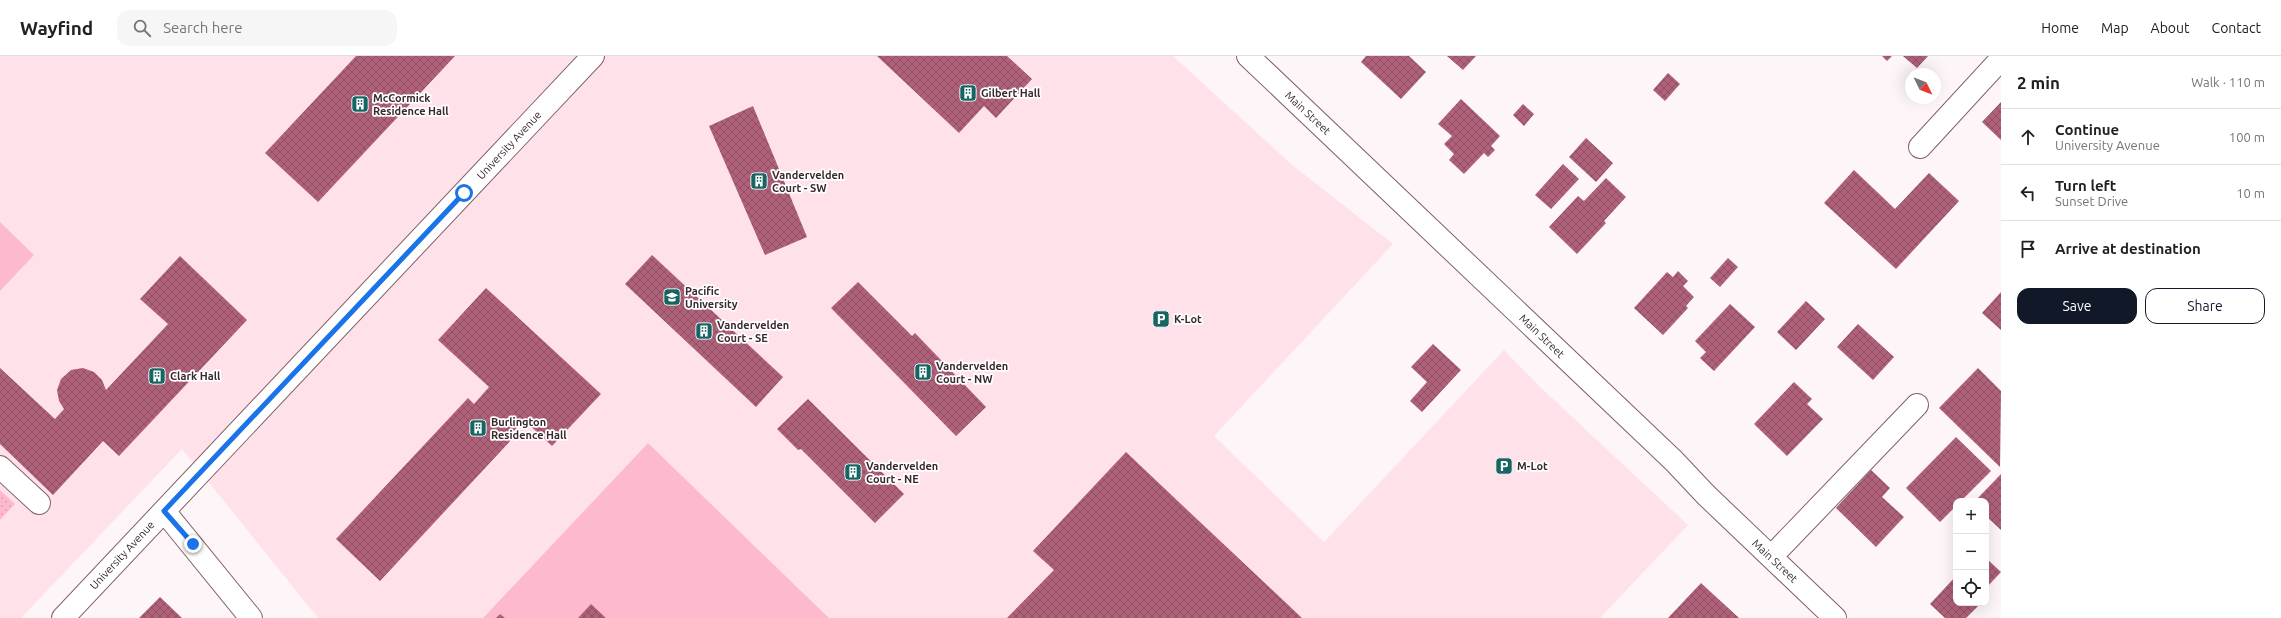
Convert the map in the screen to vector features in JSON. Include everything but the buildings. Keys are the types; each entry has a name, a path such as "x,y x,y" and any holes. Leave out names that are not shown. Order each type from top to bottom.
{"street":[{"name":"University Avenue","path":"63,618 593,56"},
{"name":"Main Street","path":"1248,56 1674,461 1706,495 1836,618"},
{"path":"1920,147 2001,59"},
{"path":"1771,557 1917,405"},
{"path":"0,467 39,503"},
{"path":"164,511 250,618"}],"shaded area":[{"name":"Pacific University","path":"0,56 1173,56 1291,164 1393,244 1214,436 1324,542 1504,350 1539,386 1688,525 1600,618 829,618 648,443 483,618 318,618 182,449 21,618 0,618"},
{"path":"0,222 34,255 0,291"},
{"path":"648,443 829,618 483,618"},
{"path":"0,490 15,504 0,520"}],"place":[{"name":"Gilbert Hall","path":"968,93"},
{"name":"McCormick Residence Hall","path":"360,104"},
{"name":"Vandervelden Court - SW","path":"759,181"},
{"name":"Pacific University","path":"672,297"},
{"name":"K-Lot","path":"1161,319"},
{"name":"Vandervelden Court - SE","path":"704,331"},
{"name":"Vandervelden Court - NW","path":"923,372"},
{"name":"Clark Hall","path":"157,376"},
{"name":"Burlington Residence Hall","path":"478,428"},
{"name":"M-Lot","path":"1504,466"},
{"name":"Vandervelden Court - NE","path":"853,472"}],"route":[{"path":"193,544 164,511 464,193"}]}
